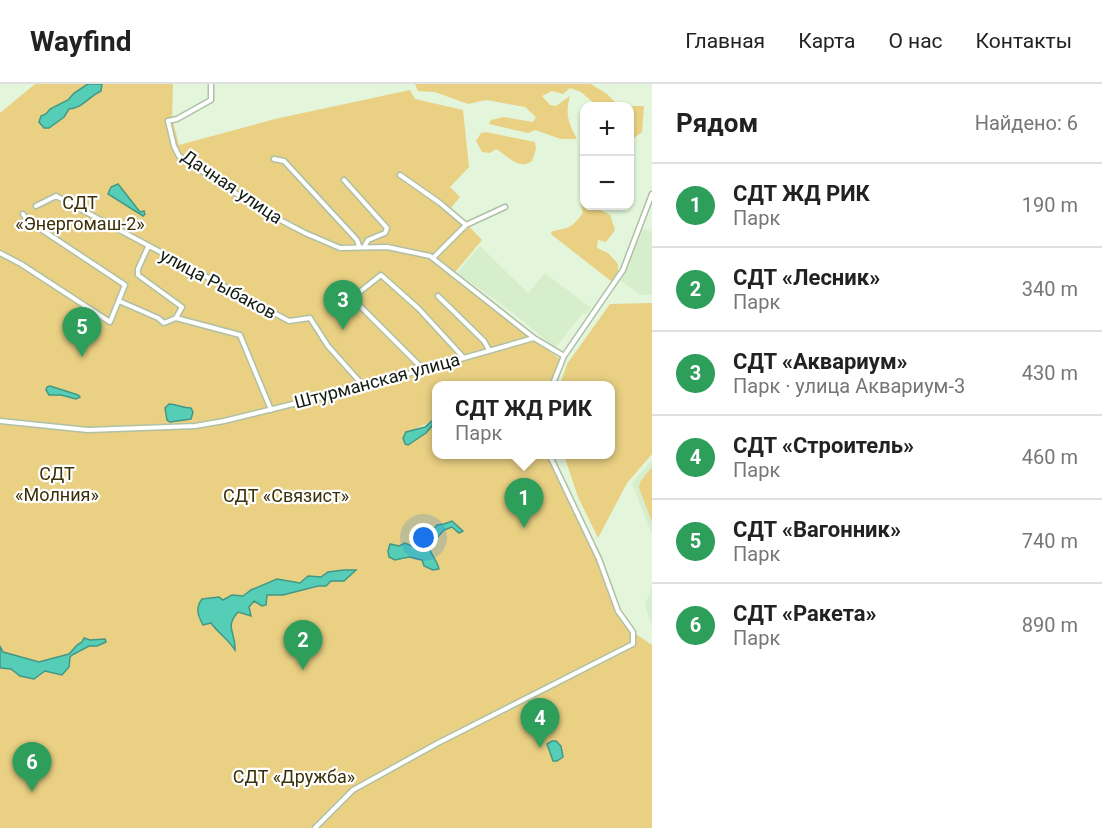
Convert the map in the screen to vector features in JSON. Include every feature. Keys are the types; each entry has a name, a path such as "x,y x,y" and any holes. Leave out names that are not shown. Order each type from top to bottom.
{"street":[{"name":"Дачная улица","path":"211,84 212,100 177,119 168,121 179,156 261,210 340,248 387,247 434,258 534,338"},
{"path":"274,159 284,161 361,246 368,240 385,233 387,228 344,180"},
{"path":"400,175 440,203 466,225"},
{"path":"554,381 564,356 623,270 652,194"},
{"name":"улица Рыбаков","path":"36,206 56,196 289,321 310,318 328,346 360,382 358,388"},
{"path":"434,258 466,225 505,207"},
{"path":"0,253 21,264 110,322 125,285 27,220 23,214"},
{"path":"148,247 138,269 138,275 182,307 176,318"},
{"path":"423,369 352,298 381,275 419,309 463,357"},
{"path":"438,296 484,341 489,350"},
{"path":"119,301 158,318 164,323 176,318 241,335 271,410"},
{"path":"534,338 564,356"},
{"name":"Штурманская улица","path":"0,421 78,430 178,428 224,421 358,388 534,338"},
{"path":"315,828 353,790 438,743 633,644 633,632 618,611 599,559 551,459"}],"shaded area":[{"path":"643,229 652,232 652,295 641,295 621,281"},
{"path":"480,246 528,293 545,273 591,308 586,314 582,314 555,348 513,313 457,273"},
{"path":"652,460 652,534 632,483"},
{"path":"652,586 652,626 645,605"}],"green space":[{"path":"35,84 88,84 74,93 69,100 50,109 41,125 46,128 64,117 69,109 101,92 102,84 173,84 172,118 179,145 275,119 410,90 415,99 463,110 469,167 450,187 460,197 451,208 482,240 451,277 564,362 556,381 432,381 432,421 412,431 410,443 426,433 432,425 432,459 552,459 599,553 619,612 636,634 652,645 652,828 0,828 0,666 11,669 20,676 34,679 83,648 106,642 104,639 82,642 69,654 39,662 3,652 0,646 0,113","holes":["165,408 184,408 193,413 191,419 173,422 167,420","452,521 452,527 444,530 429,547 431,556 437,562 409,557 402,560 390,544 399,546 406,543 414,547 423,543 428,534","355,570 344,581 331,581 326,586 267,595 262,606 254,601 234,616 230,624 235,649 211,622 203,625 198,617 198,604 223,600 232,595 243,596 277,579 300,583 308,576 321,577 328,572"]},
{"path":"415,84 591,84 615,102 592,102 581,92 570,88 563,94 552,91 542,96 550,105 556,106 570,96 568,118 577,139 561,139 535,130 528,133 489,124 491,120 504,117 533,122 536,117 525,107 486,100 468,104 435,92 418,91"},
{"path":"634,106 644,106 642,132 634,138"},
{"path":"486,132 535,142 536,149 532,161 527,164 518,163 496,149 490,153 482,152 476,141 481,133"},
{"path":"582,210 601,210 610,215 615,230 606,242 598,240 597,248 608,253 618,264 618,272 611,281 552,235 551,232 555,230 574,224 583,213"},
{"path":"652,303 652,454 627,483 598,538 578,497 565,459 615,459 615,381 561,381 567,364 610,304"},
{"path":"652,467 652,522 639,488 640,482"}],"water":[{"path":"88,84 102,84 101,91 78,107 69,109 64,117 49,128 44,128 39,122 41,116 68,100"},
{"path":"118,184 140,212 144,211 143,216 108,194 111,187"},
{"path":"50,386 80,397 76,399 49,395 46,390"},
{"path":"169,404 191,408 193,412 191,419 170,422 167,420 165,408"},
{"path":"432,421 432,426 426,433 408,445 405,444 403,438 406,432 425,427"},
{"path":"452,521 463,531 459,533 452,527 444,530 429,547 439,569 433,570 424,566 422,560 409,557 395,560 389,557 390,544 399,546 405,543 414,547 423,542 437,525"},
{"path":"356,570 344,581 331,581 326,586 283,595 267,595 266,605 262,606 254,601 249,607 251,616 238,612 231,626 235,650 211,623 203,625 199,615 198,606 202,599 219,597 223,600 232,595 243,596 277,579 300,583 308,576 321,577 328,572"},
{"path":"84,638 105,639 106,642 97,646 89,646 72,655 69,667 62,675 45,671 34,679 20,676 11,669 0,666 0,646 3,652 39,662 69,654"},
{"path":"556,741 561,746 563,757 557,761 553,761 547,744"}],"place":[{"name":"СДТ «Аквариум»","path":"343,330"},
{"name":"СДТ «Вагонник»","path":"82,357"},
{"name":"СДТ ЖД РИК","path":"524,528"},
{"name":"СДТ «Лесник»","path":"303,670"},
{"name":"СДТ «Строитель»","path":"540,748"},
{"name":"СДТ «Ракета»","path":"32,792"}],"park label":[{"name":"СДТ «Энергомаш-2»","path":"80,213"},
{"name":"СДТ «Молния»","path":"57,484"},
{"name":"СДТ «Связист»","path":"286,496"},
{"name":"СДТ «Дружба»","path":"294,777"}]}
